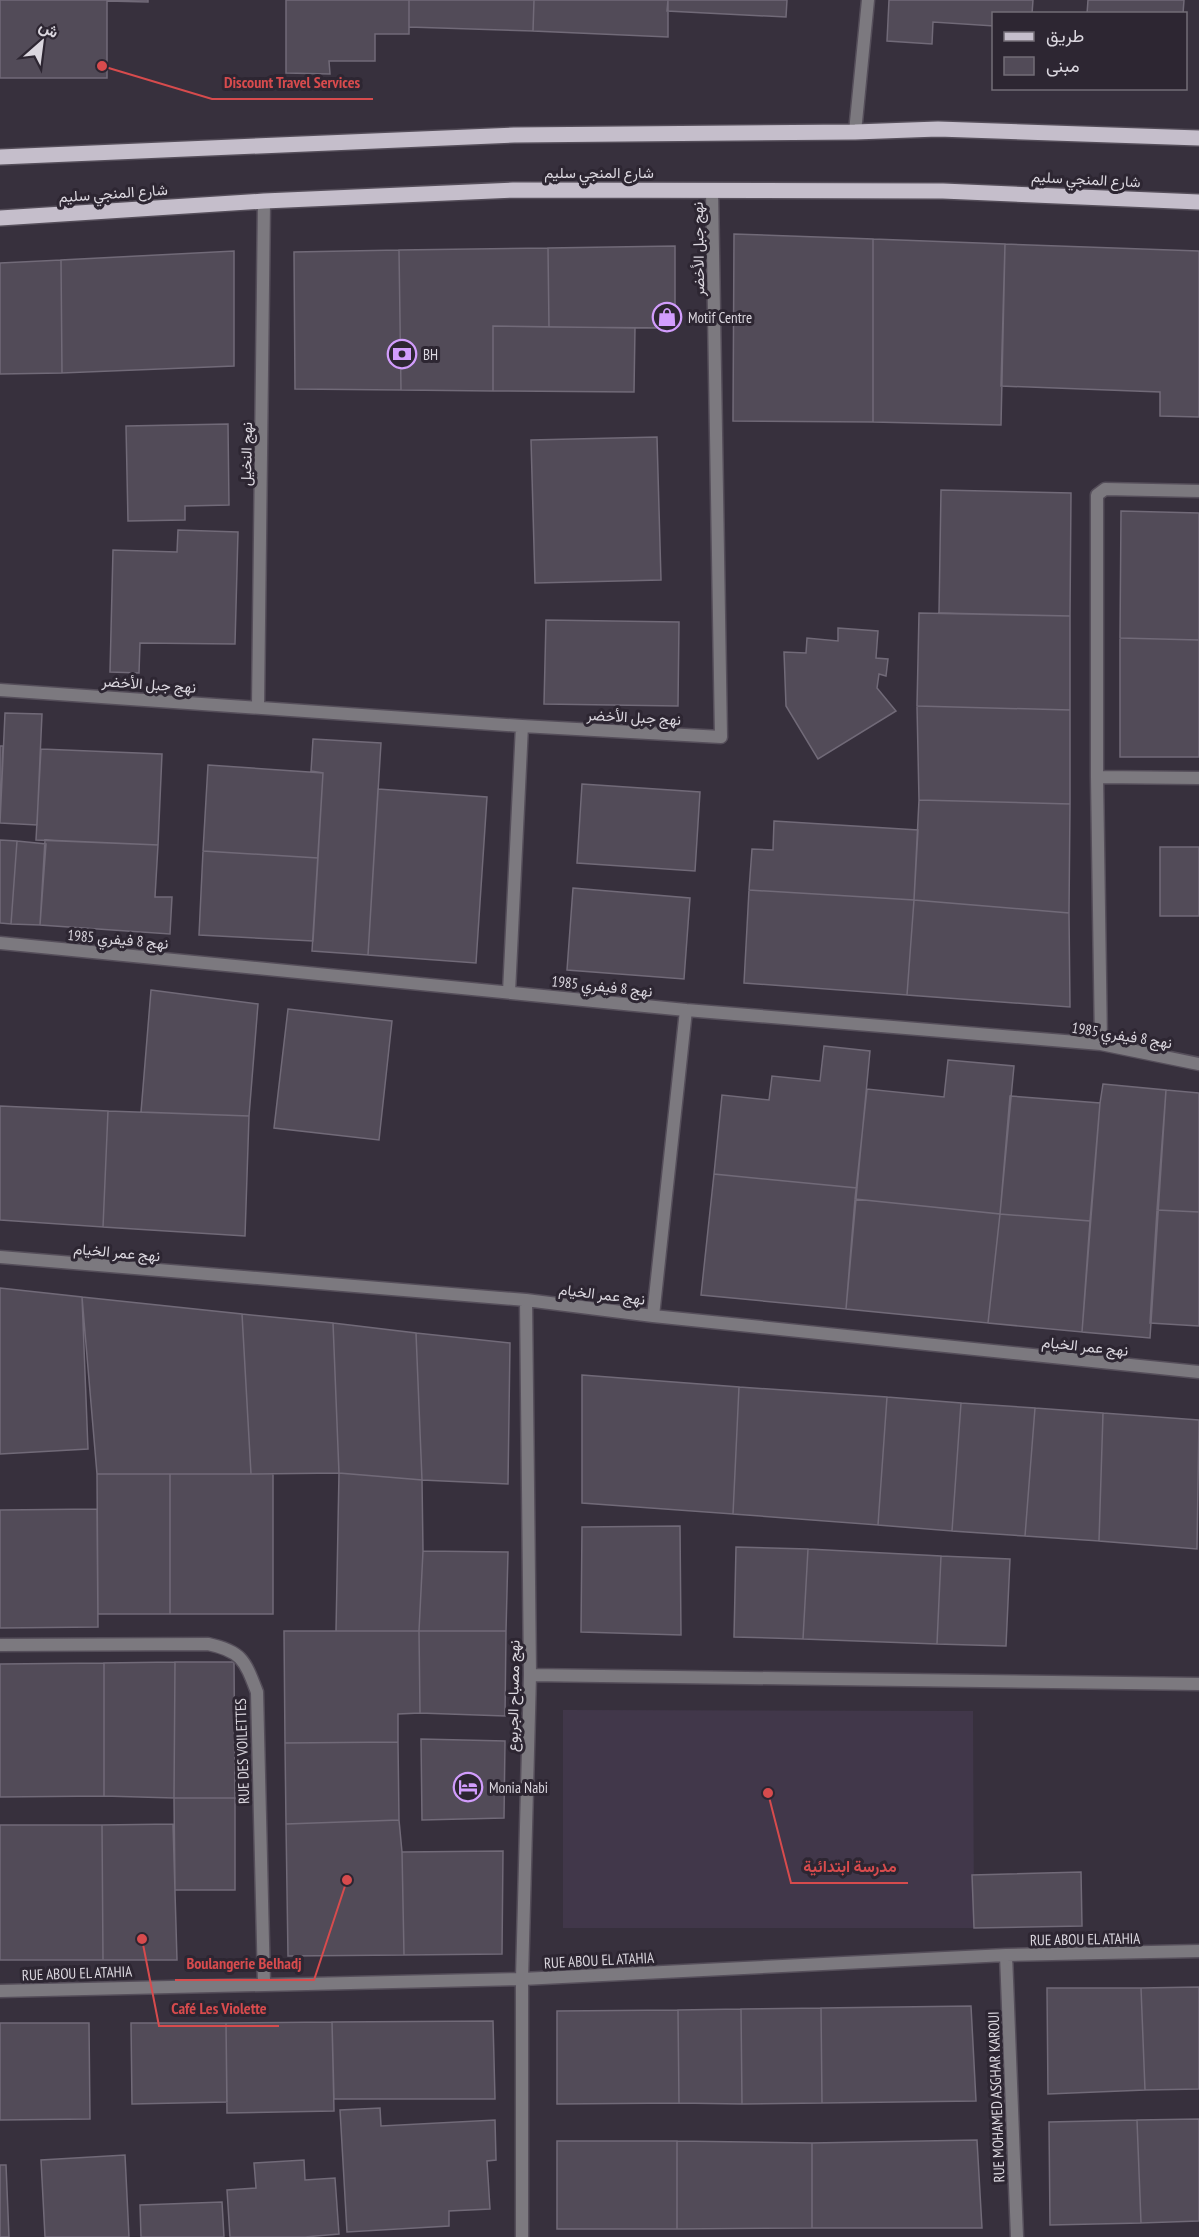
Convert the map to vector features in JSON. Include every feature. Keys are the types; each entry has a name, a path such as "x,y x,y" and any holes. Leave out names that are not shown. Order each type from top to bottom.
{"main road":[{"path":"0,156 514,135 855,132 938,129 1199,138"},
{"name":"شارع المنجي سليم","path":"0,218 264,201 513,190 943,191 1199,202"}],"street":[{"path":"855,132 867,0"},
{"name":"نهج جبل الأخضر","path":"0,690 522,726 721,736 712,191"},
{"name":"نهج النخيل","path":"258,706 264,201"},
{"path":"1101,1044 1096,501 1099,492 1105,489 1199,491"},
{"path":"509,992 522,726"},
{"path":"1097,777 1199,778"},
{"name":"نهج 8 فيفري 1985","path":"0,943 686,1010 1101,1044 1199,1064"},
{"path":"652,1316 686,1010"},
{"name":"نهج عمر الخيام","path":"0,1257 526,1300 652,1316 1199,1372"},
{"name":"نهج مصباح الجربوع","path":"522,2237 522,1979 530,1675 526,1300"},
{"name":"RUE DES VOILETTES","path":"0,1645 208,1644 226,1648 239,1655 247,1666 256,1692 264,1983"},
{"path":"530,1675 1199,1684"},
{"name":"RUE ABOU EL ATAHIA","path":"0,1990 522,1979 1006,1955 1199,1951"},
{"name":"RUE MOHAMED ASGHAR KAROUI","path":"1006,1955 1017,2237"}],"shaded area":[{"path":"563,1710 973,1711 974,1928 563,1928"}],"building":[{"path":"0,0 107,0 107,78 0,78"},
{"path":"148,0 148,2 107,1"},
{"path":"286,0 409,0 409,34 375,34 375,61 329,61 330,74 286,73"},
{"path":"409,0 534,0 533,31 409,27"},
{"path":"534,0 668,0 668,37 533,31"},
{"path":"668,0 787,0 786,17 667,11"},
{"path":"889,0 1033,0 1032,12 992,12 992,26 933,22 932,44 887,41"},
{"path":"1088,0 1184,0 1183,12 1087,12"},
{"path":"734,234 873,239 873,422 733,421"},
{"path":"873,239 1005,244 1001,425 873,422"},
{"path":"1005,244 1199,251 1199,417 1160,416 1160,392 1001,386"},
{"path":"675,246 675,328 549,327 548,248"},
{"path":"548,248 549,327 493,326 493,391 401,390 399,250"},
{"path":"399,250 401,390 295,389 294,252"},
{"path":"234,251 234,366 62,373 61,260"},
{"path":"61,260 62,373 0,374 0,263"},
{"path":"493,326 635,328 634,392 493,391"},
{"path":"228,424 229,505 185,506 185,520 128,521 126,426"},
{"path":"657,437 661,580 535,583 531,440"},
{"path":"941,490 1071,493 1070,616 939,613"},
{"path":"1121,511 1199,513 1199,640 1120,638"},
{"path":"178,530 238,532 235,644 140,643 139,673 110,672 113,550 177,552"},
{"path":"919,613 1070,616 1070,710 917,706"},
{"path":"546,620 679,622 678,706 544,704"},
{"path":"838,628 878,631 876,658 888,659 886,676 879,674 877,688 896,711 818,759 786,706 784,652 806,653 807,638 838,641"},
{"path":"1120,638 1199,640 1199,757 1120,757"},
{"path":"917,706 1070,710 1070,804 919,800"},
{"path":"5,713 42,714 37,825 0,823"},
{"path":"313,739 381,743 368,955 312,951 323,773 311,771"},
{"path":"0,746 3,746 0,823"},
{"path":"41,749 162,754 158,845 36,840"},
{"path":"208,765 323,773 318,858 203,851"},
{"path":"582,784 700,792 695,871 577,863"},
{"path":"378,789 487,797 476,963 368,955"},
{"path":"919,800 1070,804 1069,913 914,900"},
{"path":"774,821 918,830 914,900 749,890 752,849 773,850"},
{"path":"0,840 17,841 11,924 0,923"},
{"path":"45,840 158,845 155,897 172,897 170,934 40,925"},
{"path":"17,841 46,844 40,925 11,924"},
{"path":"1160,847 1199,847 1199,916 1160,916"},
{"path":"203,851 318,858 313,941 199,935"},
{"path":"573,888 690,898 684,979 567,970"},
{"path":"749,890 914,900 907,995 744,983"},
{"path":"914,900 1069,913 1070,1007 907,995"},
{"path":"151,990 258,1004 249,1116 141,1112"},
{"path":"288,1009 392,1021 379,1140 274,1128"},
{"path":"824,1046 870,1051 857,1188 714,1174 722,1095 769,1100 772,1076 820,1081"},
{"path":"948,1060 1014,1066 1000,1214 855,1199 867,1089 944,1097"},
{"path":"1103,1084 1166,1090 1150,1338 1082,1332"},
{"path":"1166,1090 1199,1093 1199,1212 1157,1210"},
{"path":"1010,1096 1100,1103 1090,1221 1000,1214"},
{"path":"0,1106 108,1111 103,1227 0,1220"},
{"path":"108,1111 249,1116 245,1236 103,1227"},
{"path":"714,1174 857,1188 846,1309 701,1295"},
{"path":"855,1199 1000,1214 988,1323 846,1309"},
{"path":"1157,1210 1199,1212 1199,1326 1150,1323"},
{"path":"1000,1214 1090,1221 1082,1332 988,1323"},
{"path":"0,1288 82,1297 88,1449 0,1454"},
{"path":"82,1297 242,1314 251,1474 97,1474"},
{"path":"242,1314 333,1323 339,1473 251,1474"},
{"path":"333,1323 416,1333 422,1480 339,1473"},
{"path":"416,1333 510,1343 508,1484 422,1480"},
{"path":"582,1375 739,1387 733,1514 582,1503"},
{"path":"739,1387 887,1397 878,1525 733,1514"},
{"path":"887,1397 961,1403 952,1531 878,1525"},
{"path":"961,1403 1035,1408 1025,1536 952,1531"},
{"path":"1035,1408 1103,1413 1099,1541 1025,1536"},
{"path":"1103,1413 1199,1420 1197,1549 1099,1541"},
{"path":"339,1473 422,1480 423,1551 419,1631 336,1631"},
{"path":"97,1474 170,1474 170,1614 98,1614"},
{"path":"170,1474 273,1474 273,1614 170,1614"},
{"path":"97,1509 98,1627 0,1628 0,1510"},
{"path":"680,1526 681,1635 581,1632 582,1527"},
{"path":"736,1547 808,1549 803,1639 734,1637"},
{"path":"808,1549 941,1556 937,1644 803,1639"},
{"path":"423,1551 508,1552 506,1631 419,1631"},
{"path":"941,1556 1010,1559 1006,1646 937,1644"},
{"path":"284,1631 419,1631 420,1713 398,1714 398,1742 285,1743"},
{"path":"419,1631 506,1631 505,1716 420,1713"},
{"path":"175,1662 234,1662 235,1798 174,1798"},
{"path":"175,1662 174,1798 104,1796 104,1663"},
{"path":"104,1663 104,1796 0,1797 0,1664"},
{"path":"421,1739 505,1741 504,1818 422,1820"},
{"path":"398,1742 399,1820 286,1824 285,1743"},
{"path":"174,1798 235,1798 235,1890 175,1890"},
{"path":"399,1820 402,1852 404,1955 288,1956 286,1824"},
{"path":"173,1824 177,1960 103,1960 102,1825"},
{"path":"0,1825 102,1825 103,1960 0,1960"},
{"path":"503,1851 502,1954 404,1955 402,1852"},
{"path":"1081,1872 1082,1926 974,1928 972,1875"},
{"path":"1199,1987 1199,2089 1145,2090 1141,1988"},
{"path":"1047,1988 1141,1988 1145,2090 1048,2094"},
{"path":"971,2006 976,2101 822,2103 821,2008"},
{"path":"821,2008 822,2103 742,2104 741,2009"},
{"path":"741,2009 742,2104 679,2103 678,2010"},
{"path":"678,2010 679,2103 557,2104 557,2011"},
{"path":"493,2021 495,2099 334,2099 332,2022"},
{"path":"332,2022 334,2111 227,2113 226,2023"},
{"path":"0,2023 89,2023 90,2119 0,2120"},
{"path":"131,2023 226,2023 227,2102 132,2104"},
{"path":"380,2108 381,2126 495,2120 496,2160 487,2161 490,2209 449,2211 449,2226 347,2232 340,2110"},
{"path":"1199,2119 1199,2221 1141,2223 1137,2120"},
{"path":"1137,2120 1141,2223 1050,2225 1049,2122"},
{"path":"977,2140 982,2228 812,2228 812,2143"},
{"path":"557,2141 677,2141 677,2229 557,2229"},
{"path":"677,2141 812,2143 812,2228 677,2229"},
{"path":"125,2155 129,2237 45,2237 41,2160"},
{"path":"304,2160 305,2180 335,2178 339,2234 305,2237 230,2237 227,2190 256,2188 254,2163"},
{"path":"0,2165 6,2165 9,2237 0,2237"},
{"path":"222,2202 224,2237 141,2237 140,2205"}],"place":[{"name":"Discount Travel Services","path":"102,66"},
{"name":"Motif Centre","path":"667,317"},
{"name":"BH","path":"402,354"},
{"name":"Monia Nabi","path":"468,1787"},
{"name":"مدرسة ابتدائية","path":"768,1793"},
{"name":"Boulangerie Belhadj","path":"347,1880"},
{"name":"Café Les Violette","path":"142,1939"}]}
